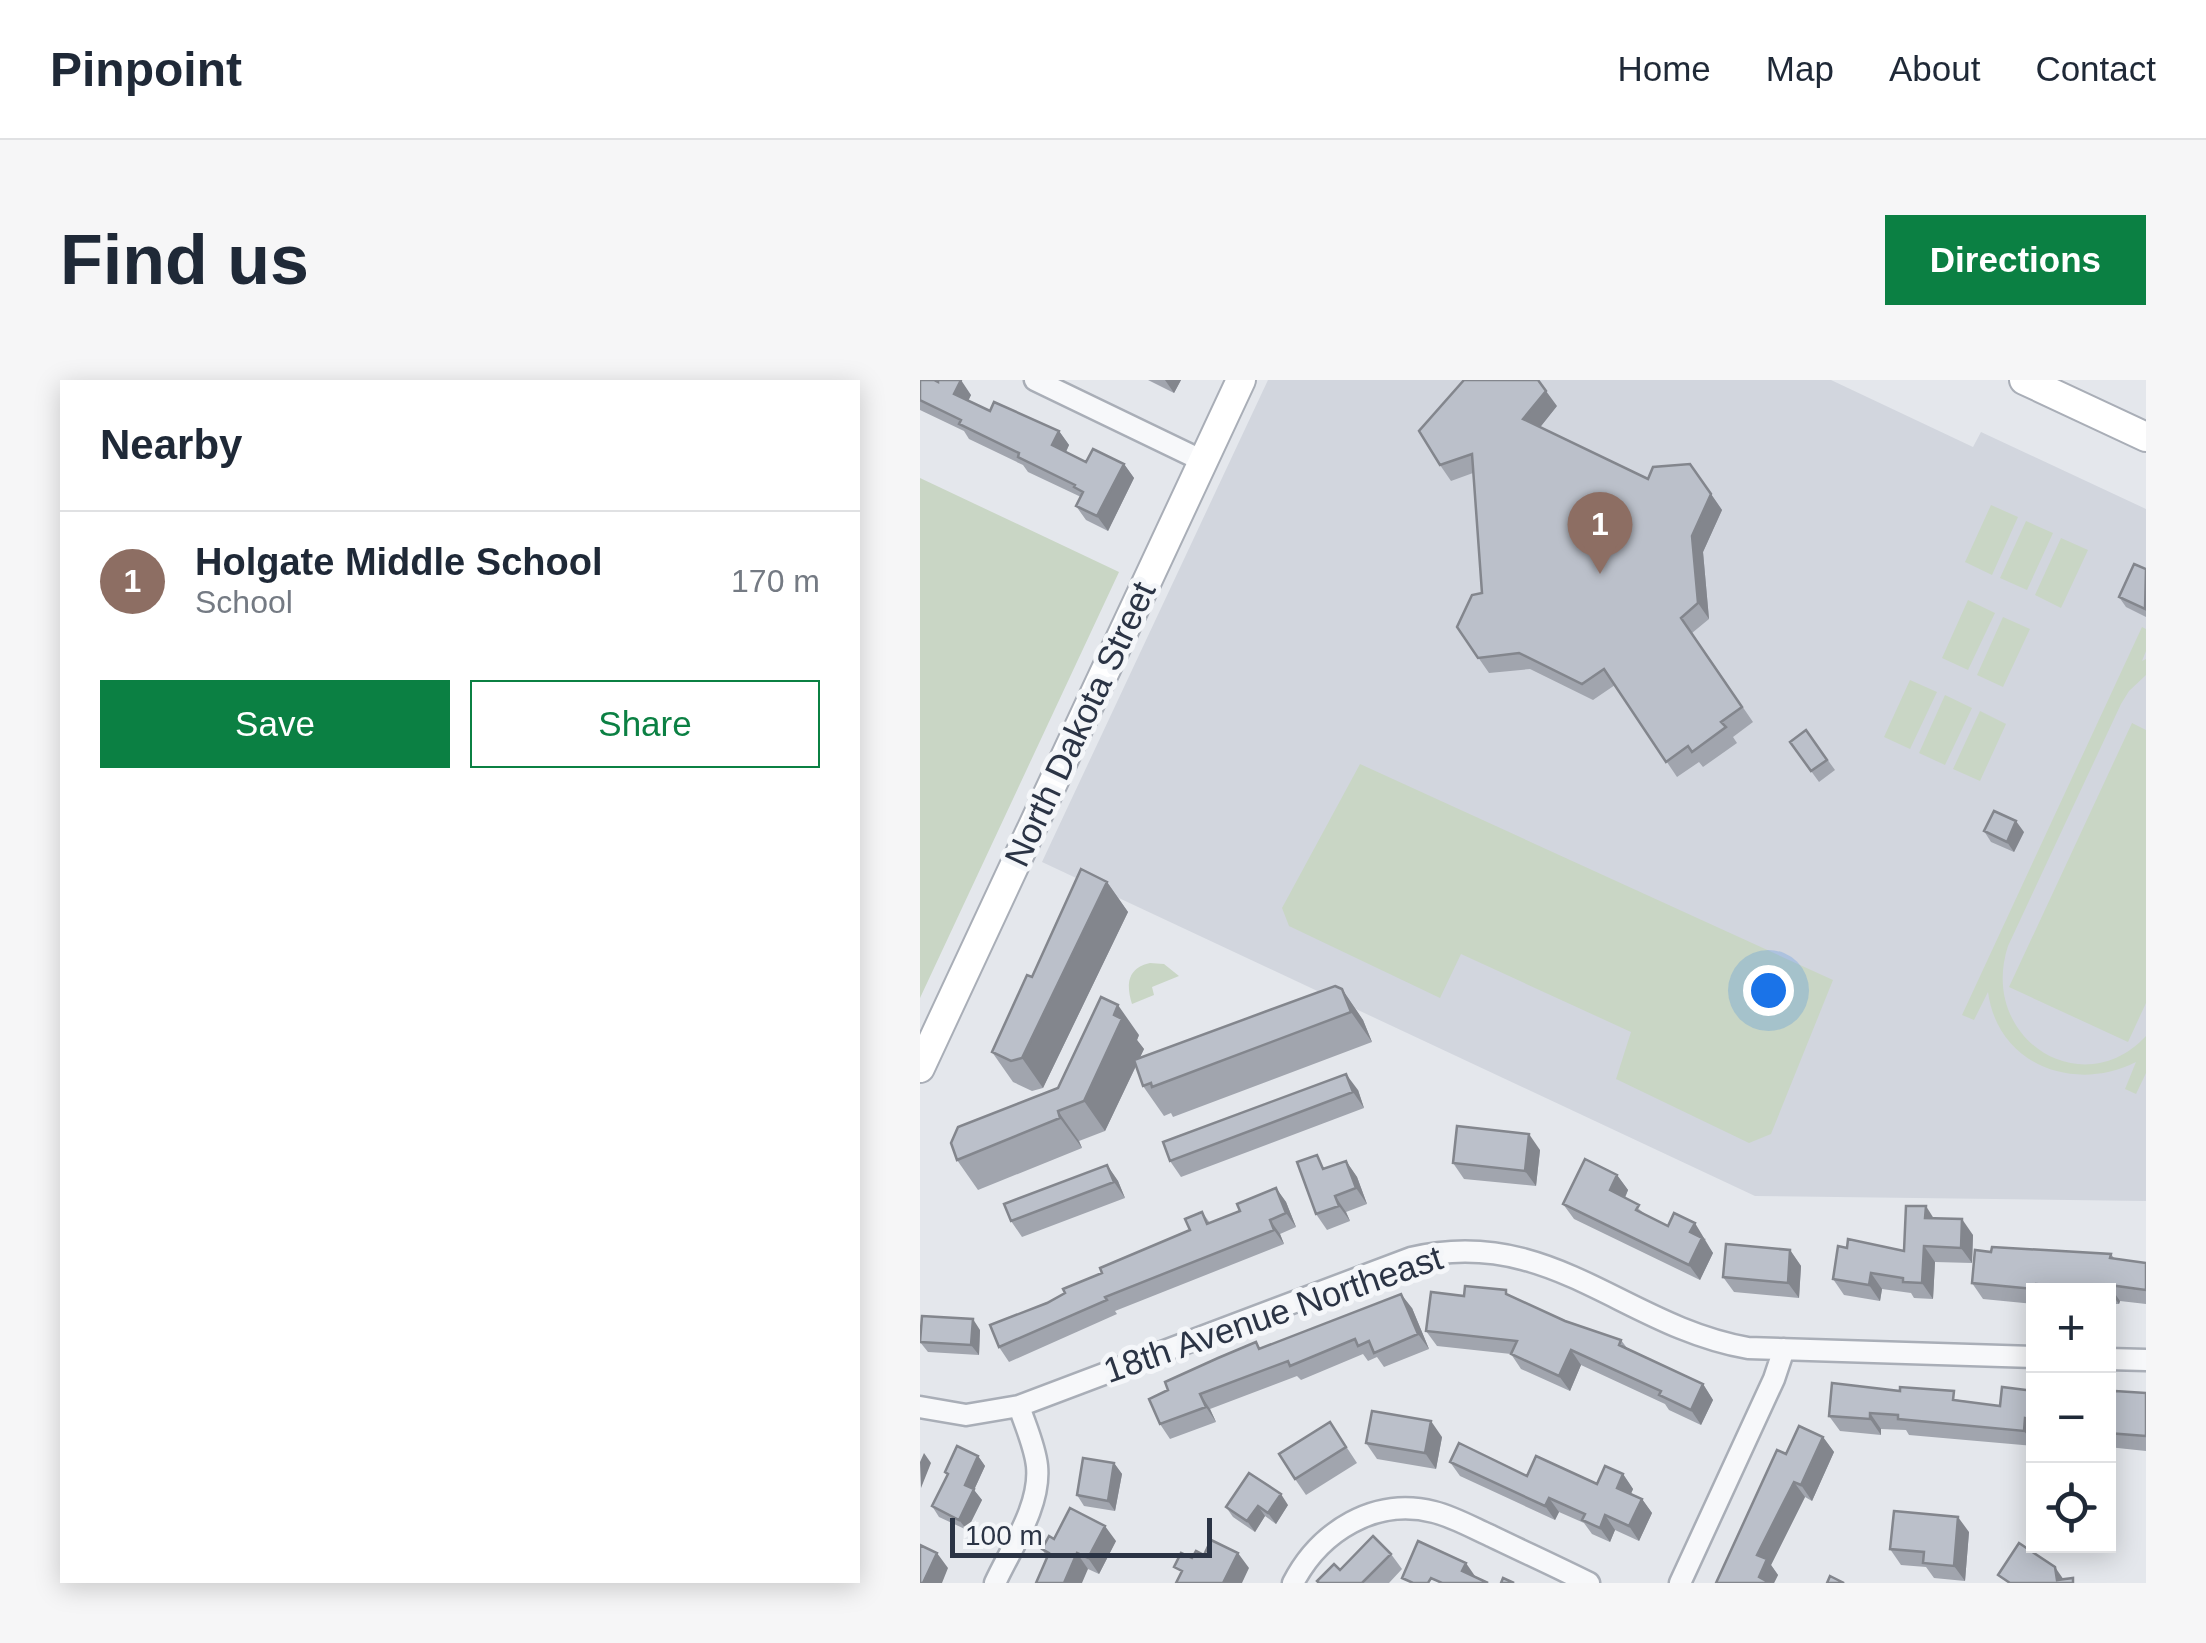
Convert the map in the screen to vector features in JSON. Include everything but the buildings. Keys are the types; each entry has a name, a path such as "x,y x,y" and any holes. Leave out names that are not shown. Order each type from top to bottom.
{"street":[{"path":"1034,380 1203,461"},
{"name":"North Dakota Street","path":"920,1068 1242,380"},
{"path":"2024,380 2146,437"},
{"name":"18th Avenue Northeast","path":"920,1407 966,1414 1019,1406 1412,1258 1458,1249 1505,1252 1536,1262 1728,1345 2026,1357"},
{"path":"1680,1583 1784,1350"},
{"path":"2116,1359 2146,1360"},
{"path":"995,1583 1029,1510 1037,1481 1037,1464 1019,1406"},
{"path":"1293,1583 1303,1564 1338,1529 1372,1513 1413,1508 1456,1520 1590,1583"}],"shaded area":[{"path":"1268,380 1831,380 1973,447 1981,432 2146,509 2146,1201 1755,1196 1042,862"}],"green space":[{"path":"920,478 1119,572 920,998"},
{"path":"1991,505 2018,517 1992,575 1965,562"},
{"path":"2026,521 2053,533 2027,590 2000,578"},
{"path":"2061,538 2088,550 2061,608 2035,595"},
{"path":"1968,600 1995,613 1968,670 1942,658"},
{"path":"2003,617 2030,629 2003,687 1977,675"},
{"path":"2142,627 2146,629 2142,661 2146,659 2146,675 2121,704 2008,946 2003,979 2008,1009 2022,1033 2042,1051 2066,1062 2093,1064 2120,1056 2146,1036 2146,1073 2136,1094 2125,1089 2136,1062 2089,1075 2065,1073 2023,1055 2007,1039 1995,1018 1988,992 1974,1020 1962,1015"},
{"path":"1910,680 1937,692 1910,749 1884,737"},
{"path":"1945,695 1972,708 1945,765 1919,753"},
{"path":"1980,711 2006,724 1980,781 1953,769"},
{"path":"2132,723 2146,730 2146,1003 2128,1042 2009,987"},
{"path":"1360,764 1833,980 1771,1134 1749,1143 1616,1079 1631,1032 1461,954 1440,998 1289,926 1282,908"},
{"path":"1164,964 1179,976 1152,987 1154,995 1132,1004 1130,978 1142,965"}],"place":[{"name":"Holgate Middle School","path":"1600,574"}]}
